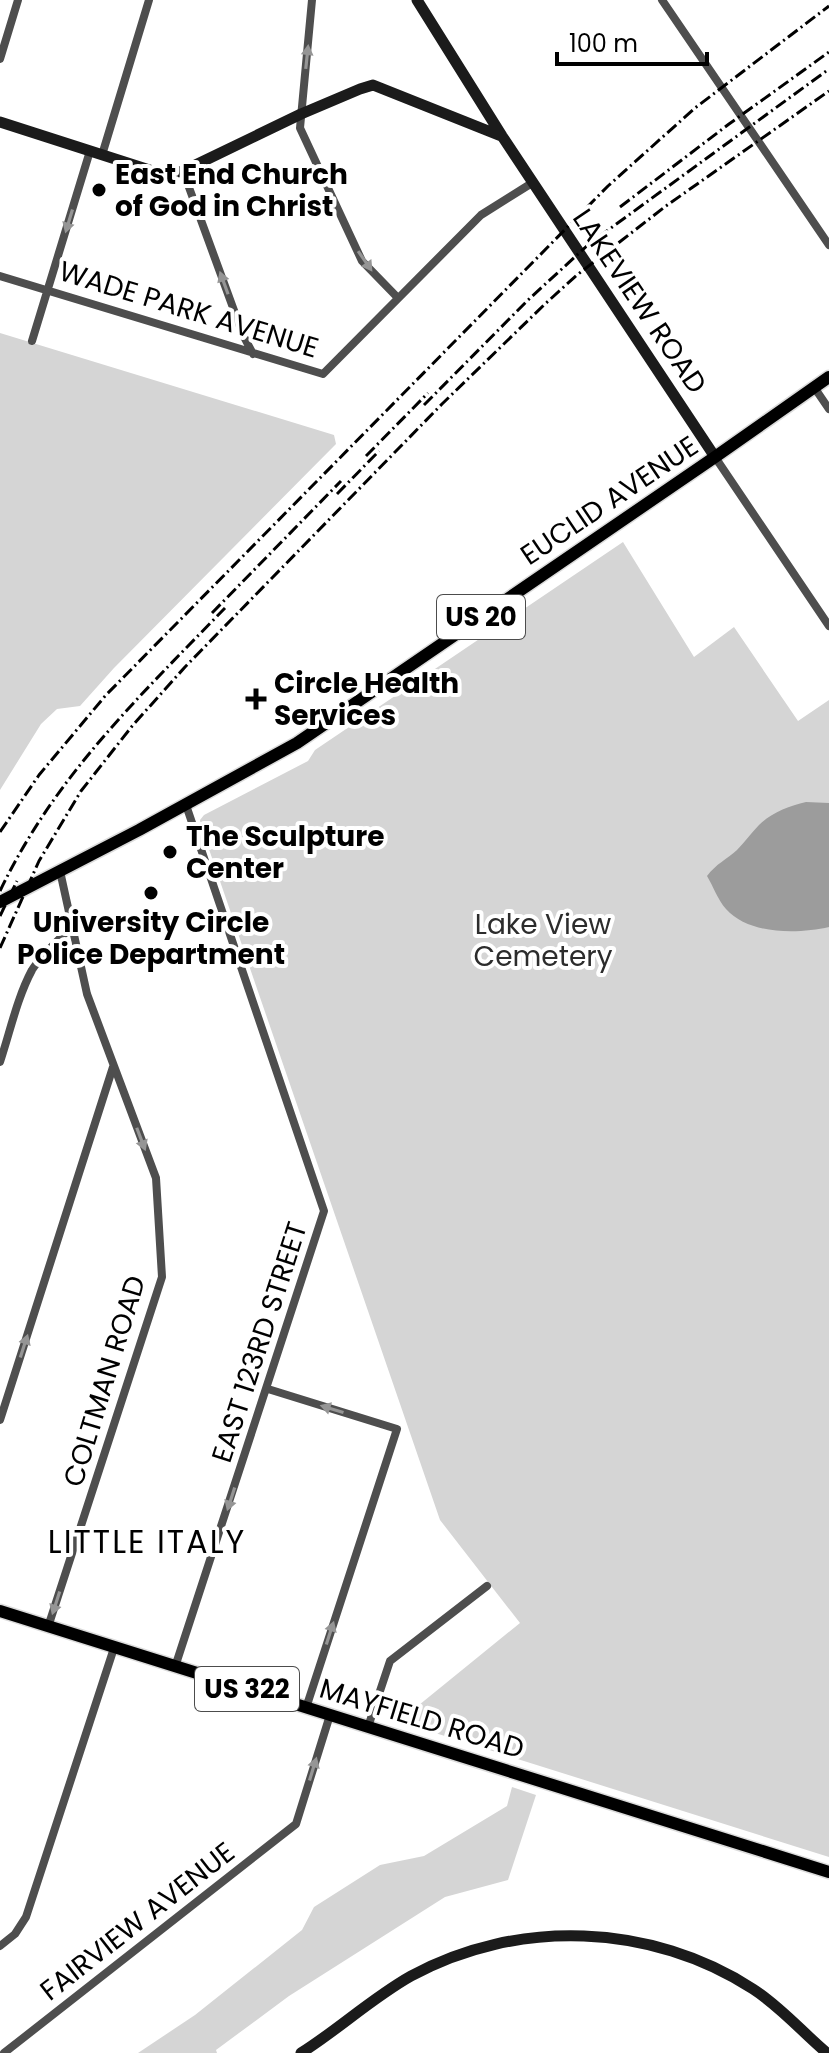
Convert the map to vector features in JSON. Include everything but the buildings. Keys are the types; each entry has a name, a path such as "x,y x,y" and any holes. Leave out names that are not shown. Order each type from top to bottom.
{"main road":[{"name":"EUCLID AVENUE","path":"0,902 297,743 829,377"},
{"name":"MAYFIELD ROAD","path":"0,1611 829,1872"}],"street":[{"path":"0,59 18,0"},
{"path":"32,341 149,0"},
{"path":"312,0 300,128 362,261 398,298"},
{"name":"LAKEVIEW ROAD","path":"417,0 532,183 829,626"},
{"path":"662,0 829,245"},
{"path":"0,122 165,175 183,171 301,114 373,85 502,136"},
{"path":"183,171 243,335 254,355"},
{"name":"WADE PARK AVENUE","path":"0,276 323,374 481,215 532,183"},
{"path":"814,387 829,409"},
{"name":"EAST 123RD STREET","path":"175,1667 324,1211 186,805"},
{"name":"COLTMAN ROAD","path":"48,1627 162,1277 156,1178 87,994 60,871"},
{"path":"0,1062 21,996 33,970 43,955 71,927"},
{"path":"0,1420 113,1066"},
{"path":"268,1389 397,1429 306,1708"},
{"path":"368,1727 388,1664 487,1586"},
{"path":"0,1946 15,1934 26,1917 114,1648"},
{"name":"FAIRVIEW AVENUE","path":"4,2053 296,1824 330,1715"},
{"path":"301,2053 375,1998 401,1982 461,1954 517,1940 577,1936 650,1945 708,1964 769,2000 827,2053"}],"green space":[{"path":"0,333 334,435 336,444 80,706 57,709 41,724 0,790"},
{"name":"Lake View Cemetery","path":"623,542 694,657 734,627 798,721 829,700 829,1857 413,1726 419,1705 520,1623 440,1520 200,820 204,815 308,761 315,750"},
{"path":"512,1787 536,1795 508,1880 445,1897 289,1996 216,2050 217,2053 138,2053 195,2015 302,1930 314,1907 380,1865 424,1856 507,1806"}],"shaded area":[{"path":"806,802 829,803 829,927 789,931 747,924 726,909 707,876 764,821 781,810"}],"railway":[{"path":"0,832 39,775 106,695 608,186 695,108 829,6"},
{"path":"620,207 829,52"},
{"path":"424,405 528,300 589,244 829,69"},
{"path":"0,948 39,861 81,791 133,725 185,667 442,404 577,275 666,206 829,91"},
{"path":"366,456 428,393"},
{"path":"337,494 379,451"},
{"path":"212,613 341,481"},
{"path":"0,891 46,811 72,775 130,707 225,608"},
{"path":"0,916 17,881"}],"place":[{"name":"East End Church of God in Christ","path":"99,190"},
{"name":"Circle Health Services","path":"256,699"},
{"name":"The Sculpture Center","path":"170,852"},
{"name":"University Circle Police Department","path":"151,893"}],"district":[{"name":"LITTLE ITALY","path":"147,1542"}]}
